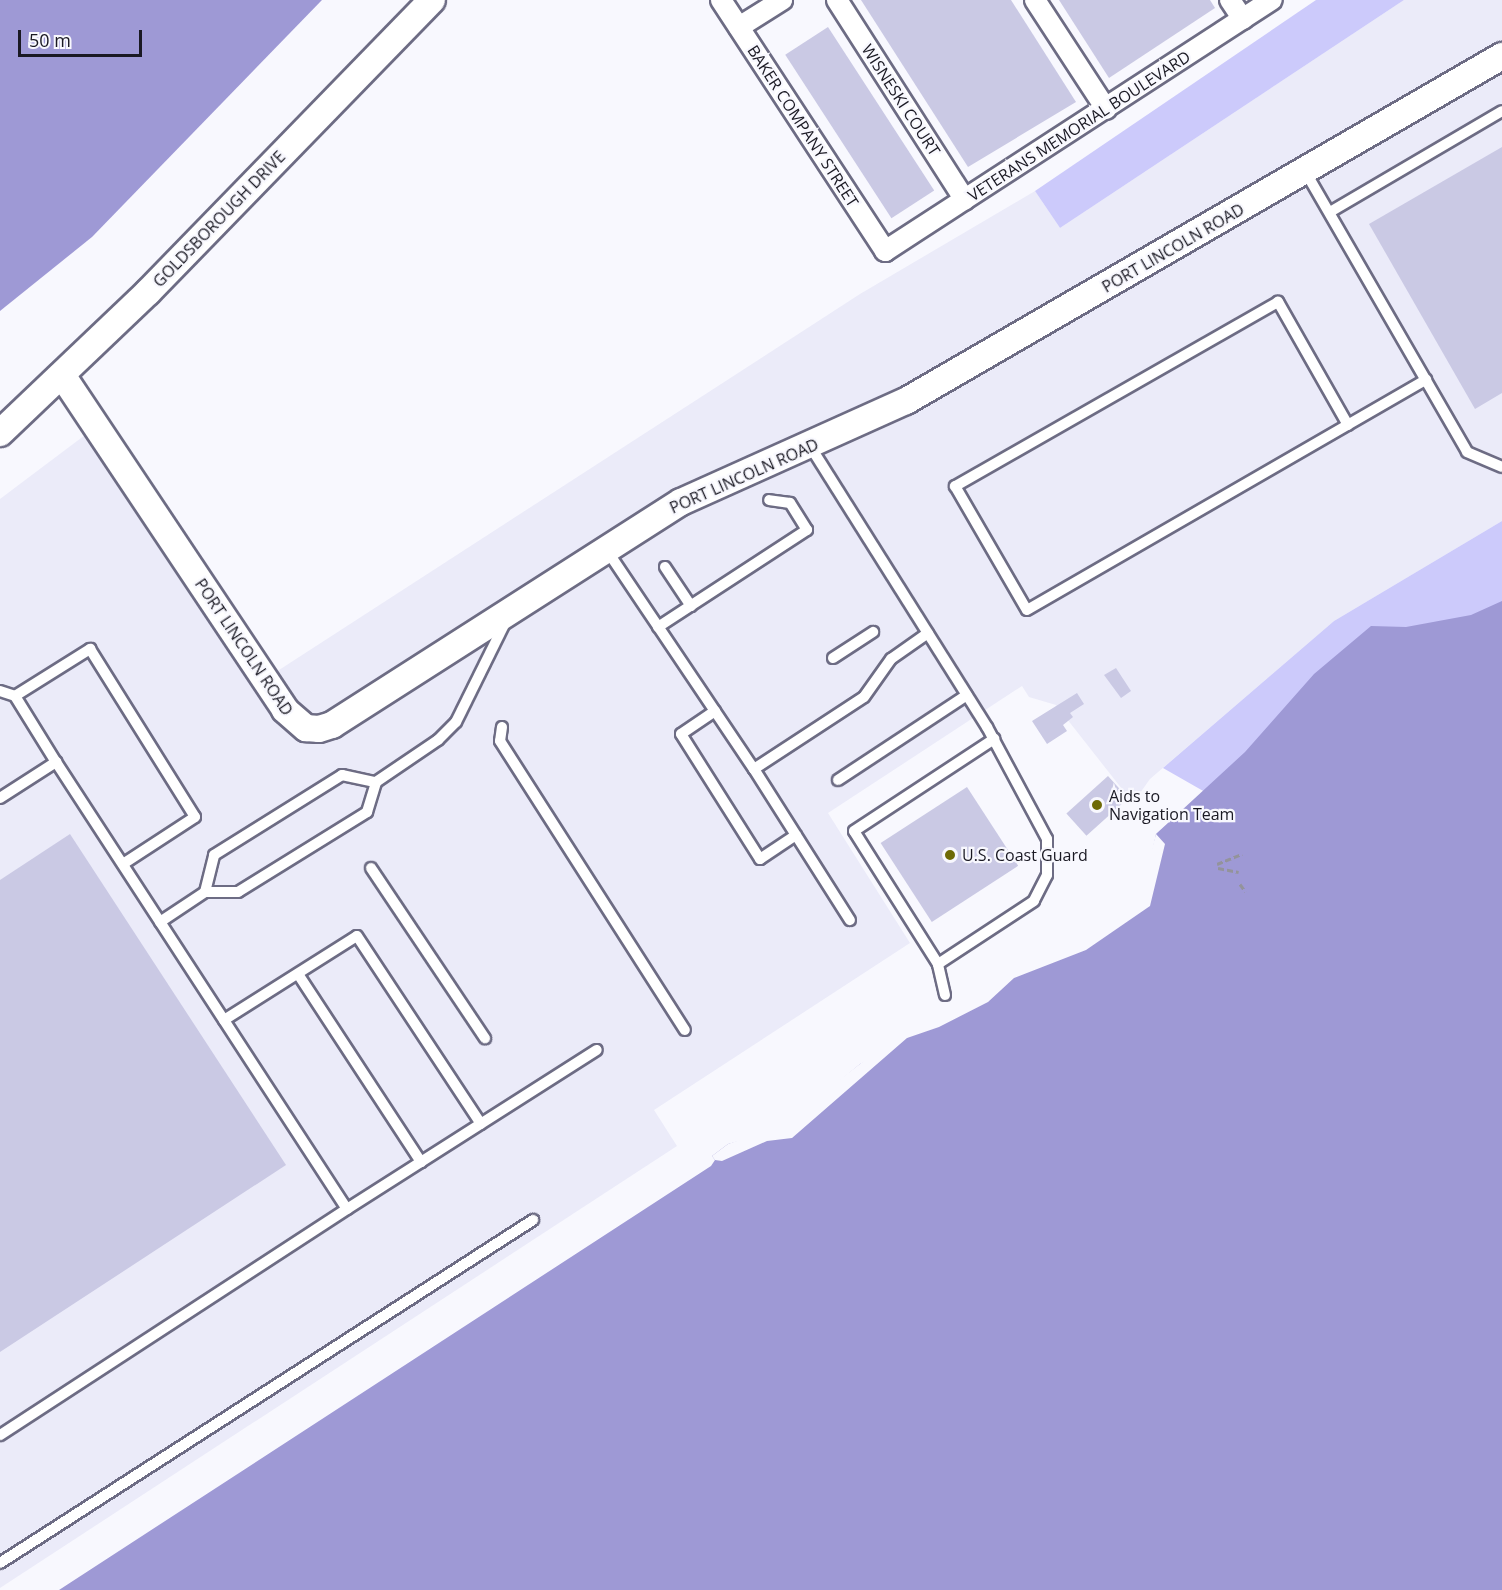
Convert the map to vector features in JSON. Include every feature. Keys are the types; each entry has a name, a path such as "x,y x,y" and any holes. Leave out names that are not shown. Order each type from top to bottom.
{"street":[{"name":"GOLDSBOROUGH DRIVE","path":"0,433 62,375 432,0"},
{"name":"BAKER COMPANY STREET","path":"721,0 885,251"},
{"path":"739,27 782,0"},
{"name":"WISNESKI COURT","path":"837,0 965,200"},
{"path":"1035,0 1106,109"},
{"path":"1230,0 1243,19"},
{"name":"VETERANS MEMORIAL BOULEVARD","path":"885,251 1272,0"},
{"name":"PORT LINCOLN ROAD","path":"62,375 285,710 306,728 332,725 513,606 681,502 906,401 1502,56"}],"lane":[{"path":"1330,212 1502,111"},
{"path":"1305,171 1467,452 1502,467"},
{"path":"1348,425 1278,302 955,486 1027,610 1348,425 1426,380"},
{"path":"810,446 987,727 1047,839 1047,875 1034,901 938,964"},
{"path":"658,627 807,530 790,503 769,500"},
{"path":"605,548 754,769 850,920"},
{"path":"665,567 691,606"},
{"path":"160,922 205,892 237,892 367,812 376,782 438,740 456,722 513,606"},
{"path":"833,658 873,632"},
{"path":"754,769 864,697 891,659 928,633"},
{"path":"15,696 90,649 195,817 123,864"},
{"path":"0,691 15,696 347,1209"},
{"path":"838,780 967,695"},
{"path":"715,711 681,734 760,859 796,835"},
{"path":"502,727 500,741 685,1030"},
{"path":"945,995 938,964 854,831 994,739"},
{"path":"0,798 56,762"},
{"path":"205,892 214,855 342,775 376,782"},
{"path":"371,868 485,1038"},
{"path":"224,1020 357,936 481,1124"},
{"path":"298,974 421,1162"},
{"path":"0,1435 347,1209 597,1050"},
{"path":"0,1563 533,1220"}],"path":[{"path":"1239,872 1217,866 1242,854"},
{"path":"1240,884 1245,891"}],"shaded area":[{"path":"0,0 322,0 92,237 0,311"},
{"path":"1316,0 1404,0 1060,228 1035,191"},
{"path":"1404,0 1502,0 1502,521 1334,621 1150,779 1133,803 1056,705 1029,697 1022,686 828,813 910,943 654,1110 677,1146 0,1588 0,499 97,426 262,681 860,294 1035,191 1060,228"},
{"path":"1502,521 1502,729 1156,834 1205,792 1163,768 1334,621"},
{"path":"1502,601 1502,1590 59,1590 711,1166 715,1160 712,1156 728,1144 781,1129 860,1064 1066,948 1142,898 1156,834 1245,752 1314,674 1371,626 1406,627 1471,615"}],"pier":[{"path":"1156,834 1165,844 1150,906 1086,950 1014,978 988,1002 939,1027 907,1038 792,1138 767,1141 722,1161 715,1160 712,1156 728,1144 780,1126 896,1036 1065,946 1139,897"}],"building":[{"path":"861,0 1011,0 1076,102 968,167"},
{"path":"1059,0 1210,0 1215,8 1109,78"},
{"path":"828,27 934,191 891,218 785,55"},
{"path":"1502,147 1502,393 1475,409 1369,224"},
{"path":"1116,668 1131,691 1121,698 1104,675"},
{"path":"1077,693 1084,704 1070,713 1073,717 1063,725 1067,731 1047,744 1032,721"},
{"name":"Aids to Navigation Team","path":"1108,776 1128,798 1086,836 1066,813"},
{"name":"U.S. Coast Guard","path":"967,787 1018,866 932,922 881,843"},
{"path":"70,834 286,1165 0,1352 0,880"}],"place":[{"name":"Aids to Navigation Team","path":"1097,805"},
{"name":"U.S. Coast Guard","path":"950,855"}]}
